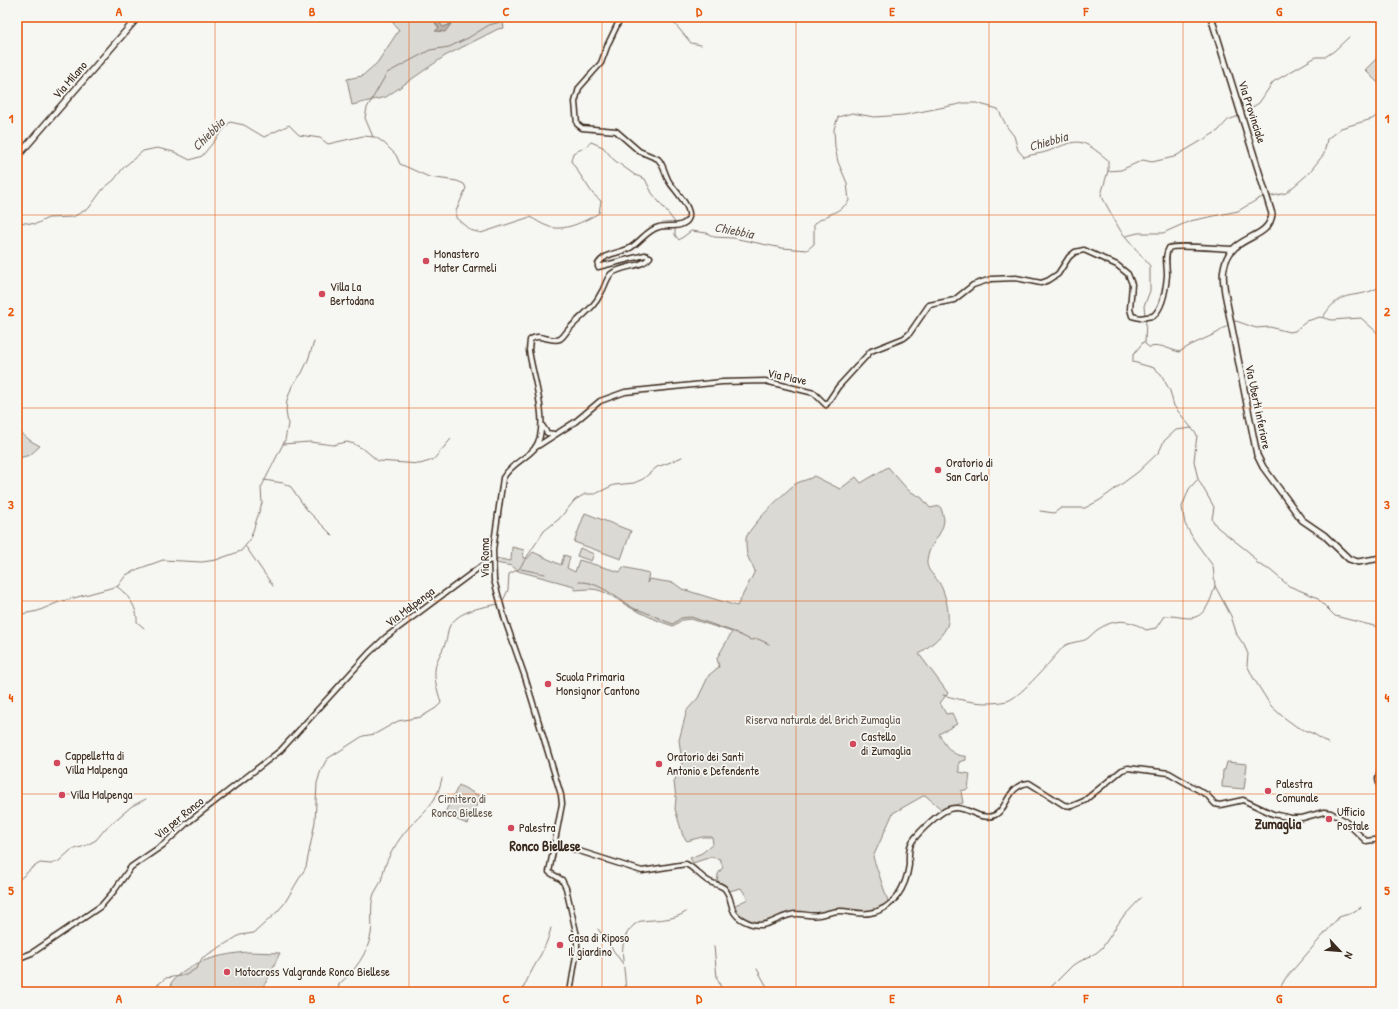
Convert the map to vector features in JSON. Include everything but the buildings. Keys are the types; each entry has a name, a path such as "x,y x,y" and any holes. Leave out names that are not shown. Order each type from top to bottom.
{"main road":[{"name":"Via Milano","path":"17,157 138,17"},
{"name":"Via Provinciale","path":"1211,17 1272,214"},
{"name":"Via Uberti inferiore","path":"1272,214 1270,224 1266,229 1244,240 1233,249 1227,258 1224,269 1225,293 1253,438 1261,464 1302,520 1324,534 1349,559 1358,562 1381,558"}],"street":[{"path":"547,433 543,428 541,419 528,343 536,337 556,340 560,339 588,312 601,294 607,278 611,274 627,266 646,261 650,257 645,254 598,267 601,260 605,256 628,249 652,230 680,225 687,220 688,207 669,182 660,161 639,151 616,131 582,128 577,124 575,102 579,88 601,63 621,17"},
{"name":"Via Piave","path":"534,449 580,418 600,402 617,394 722,382 757,381 814,393 826,405 838,387 871,351 904,338 909,334 929,305 954,300 973,285 991,279 1016,278 1041,283 1053,278 1069,257 1075,252 1084,250 1091,252 1124,270 1128,274 1132,284 1131,314 1134,317 1149,317 1155,314 1163,296 1166,279 1166,256 1169,248 1175,245 1222,249"},
{"path":"1227,258 1222,249 1233,249"},
{"path":"534,449 540,435 541,419"},
{"path":"540,435 547,433 556,434"},
{"path":"540,435 548,439"},
{"name":"Via Roma","path":"534,449 512,464 502,478 493,560 494,580 500,604 525,678 561,795 562,804 549,868 551,875 560,879 566,888 577,936 577,950 570,992"},
{"name":"Via Malpenga","path":"346,679 369,653 386,637 481,566 493,560"},
{"name":"Via per Ronco","path":"17,959 32,953 101,906 131,867 163,845 190,821 281,750 346,679"},
{"path":"1381,767 1378,779 1381,794"},
{"path":"554,843 642,871 679,864 688,865 707,881 723,888 735,913 752,924 767,924 788,914 818,916 838,911 860,914 870,913 890,905 898,895 905,878 912,843 938,815 951,808 961,807 982,817 993,816 999,811 1016,788 1029,783 1064,805 1075,806 1089,797 1120,771 1128,768 1172,774 1207,795 1215,804 1220,806 1243,800 1274,814 1291,818 1302,818 1324,812 1331,813 1339,816 1366,841 1381,839"}],"green space":[{"path":"393,17 502,17 504,28 498,29 445,56 386,97 352,105 347,79 362,76 377,63 399,30 393,23"},
{"path":"1381,54 1381,82 1379,84 1365,70"},
{"path":"17,430 40,446 30,455 19,458 17,457"},
{"name":"Riserva naturale del Brich Zumaglia","path":"888,467 908,490 922,498 930,508 940,506 943,516 943,526 930,550 927,563 930,572 941,585 947,604 948,623 941,635 919,654 948,693 940,703 946,714 952,713 957,724 939,734 950,750 957,755 966,756 966,760 959,762 959,772 970,774 968,789 961,791 963,803 941,809 925,795 893,813 873,857 889,904 874,911 860,913 838,909 818,915 788,913 763,924 755,923 739,914 733,906 748,899 741,888 729,891 724,885 717,883 718,874 723,867 720,859 711,857 693,863 690,858 702,853 713,844 712,837 702,837 687,841 683,836 675,809 676,798 674,782 682,763 679,740 687,710 698,698 709,675 719,667 717,658 732,632 691,619 682,620 673,626 633,609 602,591 590,589 574,590 574,586 518,571 512,566 495,563 495,558 511,561 512,547 524,550 523,558 527,559 533,552 561,565 564,555 570,557 567,568 575,572 579,560 620,572 623,567 649,573 647,583 649,579 674,583 682,589 737,606 755,571 748,558 746,539 759,519 785,493 797,483 814,476 840,489 856,477 861,483"},
{"path":"585,513 631,531 621,559 574,542"},
{"path":"580,548 594,554 591,561 577,556"},
{"path":"1227,762 1247,764 1244,789 1222,787 1223,770 1225,770"},
{"name":"Cimitero di Ronco Biellese","path":"459,785 481,797 467,824 444,814"},
{"name":"Motocross Valgrande Ronco Biellese","path":"248,952 280,953 268,979 257,992 173,992 171,983 186,969 206,960"}],"shaded area":[{"path":"440,17 445,20 440,23 443,27 449,25 449,20 454,20 445,32 435,31 439,28 435,23"}],"waterway":[{"path":"373,137 365,118 367,108 387,73 430,50 449,47 468,38 489,25 518,17"},
{"path":"669,17 691,43 701,45"},
{"path":"1243,113 1259,103 1273,82 1316,57 1325,57 1349,37"},
{"name":"Chiebbia","path":"675,228 675,235 679,240 691,231 707,233 714,237 733,238 782,248 807,250 814,244 814,224 842,208 849,201 847,183 838,162 835,147 834,129 838,117 852,113 874,117 904,115 965,103 976,103 998,109 1007,127 1014,136 1018,150 1024,157 1046,152 1074,142 1080,142 1092,147 1108,160 1108,171 1101,195 1120,230 1150,266 1150,291 1144,306 1145,315"},
{"path":"1268,197 1286,193 1308,174 1324,154 1327,139 1341,128 1372,119 1381,113"},
{"path":"1108,171 1121,170 1143,160 1152,162 1174,157 1218,131 1228,120 1239,116"},
{"name":"Chiebbia","path":"17,222 36,224 48,218 73,217 89,208 103,189 114,180 124,167 143,151 157,148 174,152 190,160 202,156 230,122 244,125 264,137 289,125 299,135 320,138 328,144 363,136 375,137 383,142 396,155 400,164 429,177 457,181 464,184 466,188 456,211 456,218 470,230 481,233 530,217 553,228 567,227 599,213 601,201 593,194 571,161 573,153 584,148 591,142 603,147 614,160 635,175 645,179 652,193 674,221 675,225"},
{"path":"1126,236 1138,233 1163,233 1190,221 1238,211 1260,198 1265,197"},
{"path":"1323,317 1330,307 1344,297 1372,291 1381,286"},
{"name":"Chiebbia","path":"1232,323 1236,321 1256,328 1270,327 1289,332 1295,331 1307,321 1320,317 1332,320 1361,318 1381,336"},
{"name":"Chiebbia","path":"1146,318 1145,344 1149,347 1161,346 1179,352 1217,333 1230,324"},
{"path":"1144,341 1133,355 1133,362 1154,368 1161,374 1170,391 1174,406 1197,435 1194,461 1198,479 1214,507 1212,519 1217,527 1250,553 1258,564 1270,570 1289,586 1316,597 1335,616 1378,627 1381,630"},
{"path":"17,615 38,611 59,602 118,586 126,575 163,560 202,562 216,560 241,551 250,540 262,503 261,488 285,440 288,424 286,411 287,400 292,386 302,373 314,342"},
{"path":"1040,511 1054,513 1061,508 1085,508 1100,500 1138,472 1159,452 1164,441 1176,430 1192,428"},
{"path":"283,444 310,442 333,445 347,442 365,450 378,461 420,464 433,460 451,439"},
{"path":"673,461 682,457"},
{"path":"502,603 508,590 509,574 519,569 544,531 559,519 575,500 585,494 595,494 614,485 634,483 643,479 657,467 671,462"},
{"path":"264,480 283,483 291,487 307,510 333,536"},
{"path":"1197,480 1189,489 1182,507 1185,524 1194,540 1213,566 1215,586 1231,616 1237,635 1248,654 1247,665 1271,706 1297,727 1314,734 1329,744"},
{"path":"246,547 273,586"},
{"path":"521,569 545,574"},
{"path":"579,582 601,588 635,609 673,624 681,618 691,617 737,633"},
{"path":"116,586 131,601 136,611 137,622 144,628"},
{"path":"943,695 983,703 1007,701 1013,698 1028,685 1064,646 1085,640 1097,630 1110,623 1122,621 1128,622 1140,626 1146,630 1156,628 1164,616 1195,617 1200,615 1207,607 1215,586"},
{"path":"140,992 156,986 166,978 186,975 197,968 202,958 240,935 254,933 276,913 284,904 306,867 315,822 317,783 321,770 327,759 363,736 375,734 398,721 421,717 436,708 441,703 435,671 437,661 447,639 450,626 455,619 466,612 499,604"},
{"path":"738,634 751,640 758,639 769,644"},
{"path":"338,992 339,984 360,962 367,948 371,934 373,897 381,881 384,868 390,855 405,832 432,803 438,792 442,778"},
{"path":"17,878 20,879 40,863 51,864 59,861 71,850 85,846 96,840 106,828 132,806 146,799"},
{"path":"1046,992 1073,965 1096,953 1102,948 1122,918 1141,898"},
{"path":"1278,992 1285,979 1339,917 1355,912 1361,907"},
{"path":"625,992 623,948 624,940 628,932 640,921 665,919 675,917 686,912"},
{"path":"522,992 542,953 551,928"},
{"path":"598,929 623,964"},
{"path":"714,946 717,978 723,992"},
{"path":"757,969 770,992"}],"place":[{"name":"Monastero Mater Carmeli","path":"426,261"},
{"name":"Villa La Bertodana","path":"322,294"},
{"name":"Oratorio di San Carlo","path":"938,470"},
{"name":"Scuola Primaria Monsignor Cantono","path":"548,684"},
{"name":"Castello di Zumaglia","path":"853,744"},
{"name":"Cappelletta di Villa Malpenga","path":"57,763"},
{"name":"Oratorio dei Santi Antonio e Defendente","path":"659,764"},
{"name":"Palestra Comunale","path":"1268,791"},
{"name":"Villa Malpenga","path":"62,795"},
{"name":"Ufficio Postale","path":"1329,819"},
{"name":"Palestra","path":"511,828"},
{"name":"Casa di Riposo Il giardino","path":"560,945"},
{"name":"Motocross Valgrande Ronco Biellese","path":"227,972"}],"district":[{"name":"Zumaglia","path":"1278,824"},
{"name":"Ronco Biellese","path":"545,846"}]}
